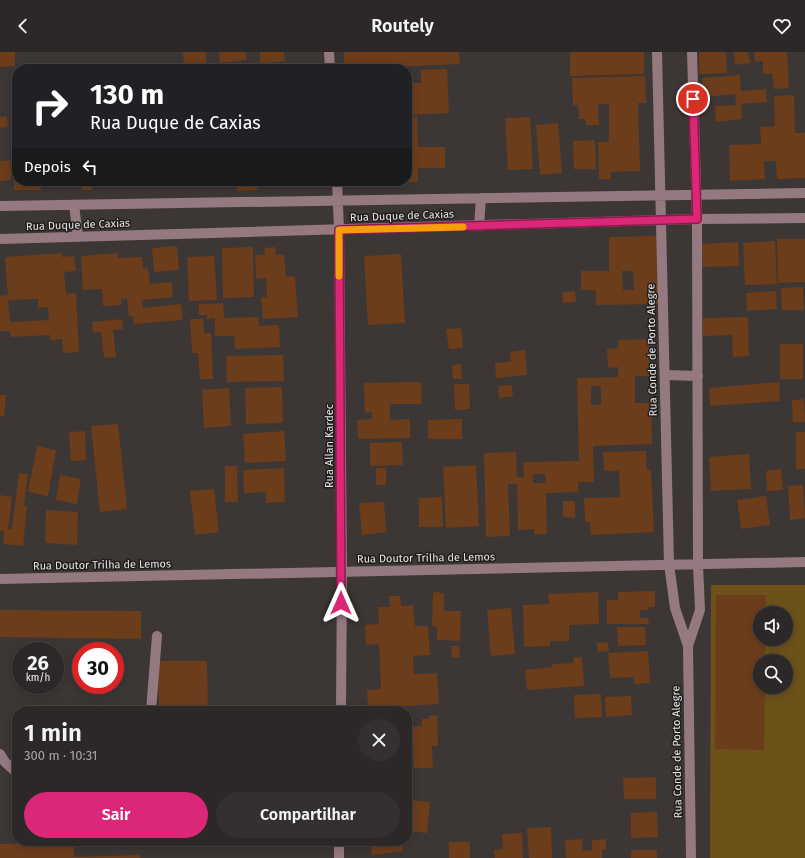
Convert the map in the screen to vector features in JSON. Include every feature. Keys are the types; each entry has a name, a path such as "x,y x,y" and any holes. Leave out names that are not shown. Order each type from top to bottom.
{"street":[{"path":"329,52 330,64"},
{"name":"Rua Conde de Porto Alegre","path":"657,52 669,564 675,608 688,646 691,858"},
{"name":"Rua Conde de Porto Alegre","path":"688,646 700,610 698,565 697,219 692,52"},
{"name":"Rua Allan Kardec","path":"337,186 339,230 342,572 340,706"},
{"name":"Rua Duque de Caxias","path":"0,206 338,202 661,194 805,193"},
{"path":"479,226 481,198"},
{"path":"74,205 78,237"},
{"name":"Rua Duque de Caxias","path":"0,239 697,219 805,218"},
{"path":"665,375 698,376"},
{"name":"Rua Doutor Trilha de Lemos","path":"0,579 805,562"},
{"path":"151,706 157,636"},
{"path":"0,754 5,762 12,768"},
{"path":"339,858 340,846"}],"shaded area":[{"path":"711,585 805,585 805,858 710,858"}],"building":[{"path":"0,52 15,52 15,64 12,64 12,66 0,67"},
{"path":"183,52 206,52 206,64 184,64"},
{"path":"219,52 246,52 247,60 220,63"},
{"path":"260,52 284,52 285,61 260,64"},
{"path":"344,52 459,52 460,64 412,66 412,64 344,64"},
{"path":"570,52 644,52 644,74 570,76"},
{"path":"699,52 726,52 727,73 699,74"},
{"path":"734,52 748,52 750,63 735,65"},
{"path":"754,52 787,52 789,88 774,89 772,74 763,74 763,61 755,62"},
{"path":"249,63 249,64 228,64"},
{"path":"447,69 449,113 412,115 412,83 421,83 421,70"},
{"path":"11,74 12,74 12,113"},
{"path":"740,75 741,91 766,89 767,102 741,104 742,119 716,122 715,106 736,105 735,94 704,97 702,78"},
{"path":"645,76 646,103 638,103 640,171 610,172 611,179 599,179 598,142 609,142 609,104 598,104 599,125 586,125 585,119 579,119 578,105 573,105 572,78"},
{"path":"794,95 795,133 805,133 805,178 777,179 776,161 764,161 765,179 730,181 729,145 761,144 760,127 775,126 774,96"},
{"path":"7,116 8,127 0,128 0,117"},
{"path":"412,116 417,116 418,147 445,147 445,168 418,168 418,182 412,182"},
{"path":"530,117 533,169 508,170 505,118"},
{"path":"558,123 562,173 540,175 536,125"},
{"path":"595,140 596,169 574,169 573,141"},
{"path":"10,160 11,180 0,181 0,161"},
{"path":"14,186 41,186 41,190 14,190"},
{"path":"82,186 92,186 92,190 82,190"},
{"path":"238,186 257,186 257,190 238,191"},
{"path":"658,236 659,304 596,305 596,290 581,290 581,271 609,271 609,237","holes":["622,271 633,271 634,290 623,290"]},
{"path":"777,239 805,239 805,282 778,283"},
{"path":"775,241 777,284 745,285 743,243"},
{"path":"738,242 739,266 703,267 702,244"},
{"path":"177,246 179,270 154,272 152,248"},
{"path":"253,247 254,297 223,298 222,248"},
{"path":"275,247 276,255 284,255 286,277 295,276 298,317 263,319 261,297 267,297 266,278 256,279 255,255 265,255 264,248"},
{"path":"62,253 62,257 74,256 76,271 64,272 66,294 76,293 79,352 63,353 62,339 50,340 50,335 11,337 10,331 0,331 0,296 8,295 5,257","holes":["38,299 38,308 48,307 49,320 10,322 8,300"]},
{"path":"117,253 118,258 142,257 143,269 148,268 150,284 172,282 173,297 142,300 143,308 181,304 183,320 134,324 133,316 129,316 127,298 121,299 122,305 103,306 102,289 83,290 81,256"},
{"path":"401,254 405,323 368,325 364,256"},
{"path":"214,256 217,300 189,301 187,257"},
{"path":"803,287 804,310 782,310 781,288"},
{"path":"575,291 576,302 563,303 562,292"},
{"path":"776,291 777,309 747,311 746,293"},
{"path":"223,303 224,318 258,317 259,326 279,325 280,347 235,349 234,336 215,336 215,318 207,319 207,315 199,315 199,304"},
{"path":"748,317 749,356 733,357 732,335 703,336 703,318"},
{"path":"122,319 123,329 113,330 116,357 104,358 101,332 93,333 92,322"},
{"path":"190,319 203,319 204,333 211,333 213,379 200,379 198,353 192,353"},
{"path":"461,328 463,348 449,349 446,329"},
{"path":"649,339 649,376 635,376 635,403 651,403 652,444 593,446 594,482 578,482 578,492 546,493 547,534 534,534 534,529 518,530 517,484 508,484 510,536 486,537 484,453 516,452 517,477 524,477 523,462 579,461 577,378 618,377 618,367 608,368 607,349 618,348 618,340","holes":["591,386 601,386 601,405 591,405","533,474 545,474 546,483 533,483"]},
{"path":"780,344 803,344 803,379 780,379"},
{"path":"525,350 527,375 496,378 495,363 511,362 510,352"},
{"path":"283,355 284,381 227,382 226,356"},
{"path":"461,364 462,379 453,379 452,365"},
{"path":"421,382 422,404 390,404 390,420 410,419 410,438 358,439 357,420 372,419 372,412 365,413 364,383"},
{"path":"779,382 780,401 710,406 709,388"},
{"path":"454,384 469,384 470,409 455,410"},
{"path":"512,385 513,396 499,398 498,386"},
{"path":"282,387 283,423 246,424 245,388"},
{"path":"229,388 231,426 204,428 202,390"},
{"path":"0,395 6,395 4,417 0,416"},
{"path":"804,399 805,422 793,422 792,400"},
{"path":"462,419 462,439 428,439 428,420"},
{"path":"118,424 127,509 100,512 91,426"},
{"path":"85,431 86,460 71,461 69,432"},
{"path":"284,431 286,461 245,463 243,434"},
{"path":"796,432 805,432 805,469 796,469"},
{"path":"402,442 403,465 370,466 370,443"},
{"path":"37,446 56,450 48,496 28,492"},
{"path":"646,451 647,470 651,470 654,532 591,535 590,522 585,522 584,498 620,497 619,471 604,471 603,452"},
{"path":"749,454 751,489 711,491 709,457"},
{"path":"476,465 479,526 446,528 443,467"},
{"path":"225,466 237,466 238,502 225,502"},
{"path":"284,468 285,502 266,503 266,492 244,493 243,470"},
{"path":"376,468 386,468 386,485 376,485"},
{"path":"781,469 783,490 767,491 766,471"},
{"path":"19,473 28,474 24,506 27,507 23,546 3,544 4,531 0,531 0,495 12,497 8,529 12,529"},
{"path":"60,475 81,479 77,504 56,500"},
{"path":"803,485 805,518 790,520 788,486"},
{"path":"214,489 219,532 195,535 190,491"},
{"path":"766,496 770,525 741,529 737,500"},
{"path":"442,497 443,527 419,527 419,498"},
{"path":"563,501 575,501 575,518 563,517"},
{"path":"384,502 386,532 362,535 359,503"},
{"path":"46,510 78,512 77,545 45,543"},
{"path":"655,591 655,607 647,607 648,610 640,610 640,618 648,618 649,624 607,624 607,600 618,600 618,592"},
{"path":"433,592 444,593 444,611 461,611 460,641 437,640 437,627 432,626"},
{"path":"598,592 599,624 569,625 569,641 550,641 550,646 524,647 523,605 549,604 548,594"},
{"path":"716,595 766,595 766,606 753,606 753,646 765,646 765,654 753,654 753,694 765,694 764,750 715,749"},
{"path":"389,596 400,596 401,606 413,605 415,626 428,626 430,655 413,656 414,674 437,673 439,704 368,706 367,690 381,689 379,644 366,645 365,625 379,624 378,607 390,607"},
{"path":"511,608 515,654 491,656 487,610"},
{"path":"0,610 141,611 141,639 0,637"},
{"path":"617,627 645,627 646,645 618,646"},
{"path":"608,642 609,651 598,652 597,643"},
{"path":"451,646 459,646 460,657 452,658"},
{"path":"648,651 650,683 634,684 634,677 610,678 608,653"},
{"path":"582,657 584,686 527,690 525,670 553,667 552,664 574,663 573,658"},
{"path":"158,661 207,661 208,706 159,706"},
{"path":"601,694 602,717 575,718 574,695"},
{"path":"631,696 632,715 606,717 605,697"},
{"path":"437,715 438,746 432,746 433,768 414,768 412,716 413,727 422,726 422,719 429,719 430,716"},
{"path":"656,777 656,799 624,799 623,778"},
{"path":"412,800 430,802 427,833 412,831"},
{"path":"657,812 658,837 631,838 631,813"},
{"path":"551,827 552,858 529,858 527,828"},
{"path":"522,833 523,858 495,858 494,850 503,849 502,834"},
{"path":"582,839 583,851 592,850 592,840 606,839 606,849 602,850 602,858 566,858 565,840"},
{"path":"449,842 470,842 470,858 449,858"},
{"path":"0,844 12,844 12,846 74,846 74,857 140,855 140,858 0,858"},
{"path":"371,846 402,846 403,851 372,855"},
{"path":"631,850 657,850 657,858 631,858"}],"slow traffic":[{"path":"339,276 339,230 463,227"}],"route":[{"path":"341,603 339,230 697,219 693,99"}]}
